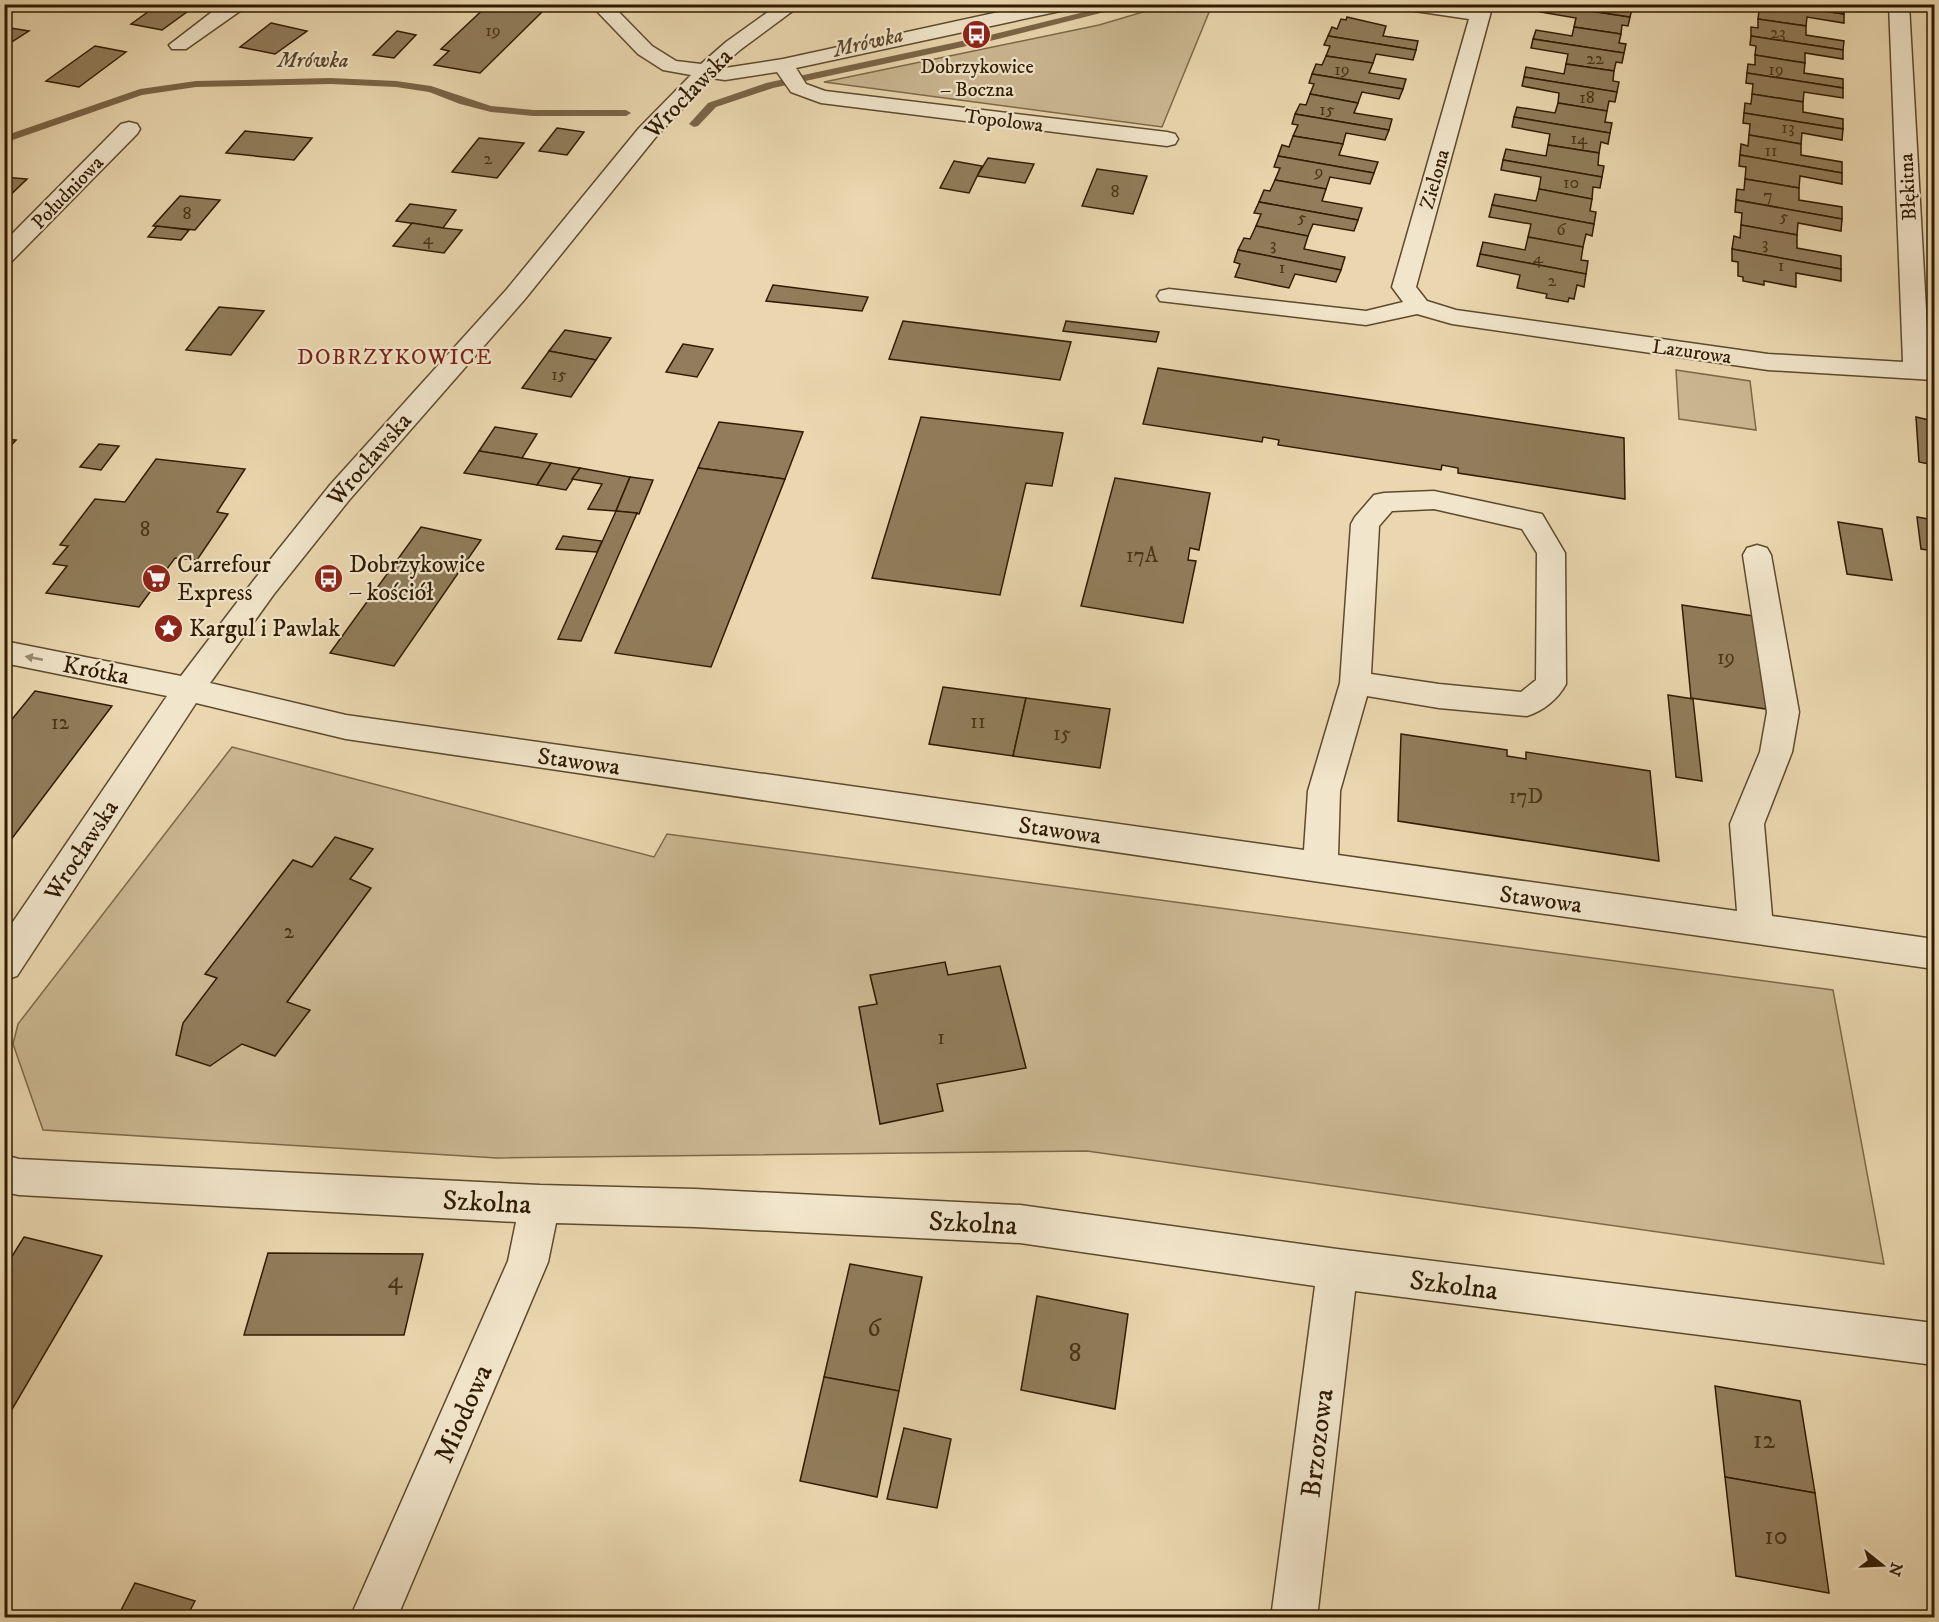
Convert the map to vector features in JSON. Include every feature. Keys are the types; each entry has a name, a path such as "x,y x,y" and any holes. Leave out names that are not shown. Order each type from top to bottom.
{"street":[{"path":"179,45 228,9 241,4"},
{"path":"599,4 645,50 670,66 725,74 790,76 1065,4"},
{"name":"Wrocławska","path":"4,965 188,690 264,587 355,474 516,294 647,133 733,46 793,4"},
{"name":"Zielona","path":"1408,4 1482,10 1404,287 1418,306"},
{"name":"Błękitna","path":"1899,4 1925,371"},
{"name":"Topolowa","path":"790,76 820,98 1167,139"},
{"name":"Południowa","path":"4,256 129,129"},
{"path":"1169,296 1366,318 1418,306"},
{"name":"Lazurowa","path":"1418,306 1452,317 1768,362 1925,371"},
{"path":"1320,868 1324,791 1355,683 1365,524 1384,502 1434,500 1532,521 1551,553 1551,684 1527,704 1439,696 1355,683"},
{"path":"1756,555 1783,712 1776,752 1747,824 1756,930"},
{"name":"Krótka","path":"4,652 188,690"},
{"name":"Stawowa","path":"188,690 346,727 1320,868 1935,954"},
{"name":"Szkolna","path":"4,1173 19,1177 540,1204 695,1208 1020,1224 1337,1269 1935,1344"},
{"name":"Miodowa","path":"372,1617 528,1262 540,1204"},
{"name":"Brzozowa","path":"1294,1617 1337,1269"}],"shaded area":[{"path":"1170,4 1212,5 1162,127 824,82 1099,25"},
{"path":"1676,370 1750,381 1756,430 1679,419"},
{"path":"232,747 654,857 667,834 1833,990 1884,1264 1087,1151 497,1158 43,1130 13,1044 18,1024"}],"building":[{"path":"159,4 198,4 162,30 131,24"},
{"path":"489,4 528,4 525,8 543,11 480,73 434,65 449,51 441,49"},
{"path":"1542,4 1630,17 1628,26 1622,25 1621,34 1574,27 1576,18 1540,12"},
{"path":"1547,4 1626,4 1626,8 1632,9 1630,17"},
{"path":"1753,4 1779,4 1844,14 1844,23 1807,17 1806,26 1758,19 1759,10 1753,9"},
{"path":"1779,4 1843,6 1844,14"},
{"path":"1347,17 1386,26 1383,36 1418,41 1416,50 1328,36 1332,27 1337,29 1341,19 1346,20"},
{"path":"1758,19 1806,26 1806,35 1844,41 1843,50 1751,36 1751,27 1758,28"},
{"path":"271,23 307,31 275,54 240,47"},
{"path":"4,27 29,31 4,47"},
{"path":"1574,27 1621,34 1619,43 1626,44 1624,53 1533,39 1536,30 1572,36"},
{"path":"397,31 416,35 394,58 373,55"},
{"path":"1328,36 1416,50 1413,60 1376,54 1373,63 1326,56 1330,46 1324,45"},
{"path":"1751,36 1843,50 1843,59 1805,53 1805,63 1755,55 1756,46 1750,45"},
{"path":"1533,39 1624,53 1622,63 1616,62 1614,71 1566,64 1568,54 1531,48"},
{"path":"95,46 126,52 79,87 46,81"},
{"path":"1755,55 1805,63 1804,73 1843,79 1843,88 1747,73 1748,64 1755,65"},
{"path":"1326,56 1373,63 1369,73 1406,79 1403,89 1312,74 1316,64 1322,65"},
{"path":"1566,64 1614,71 1613,81 1619,82 1617,92 1524,77 1526,67 1564,74"},
{"path":"1747,73 1843,88 1843,98 1804,92 1803,102 1752,94 1753,84 1746,83"},
{"path":"1312,74 1403,89 1399,99 1362,92 1358,103 1310,94 1314,84 1309,83"},
{"path":"1524,77 1617,92 1615,102 1609,101 1607,111 1558,103 1559,93 1522,86"},
{"path":"1310,94 1358,103 1354,113 1392,119 1389,130 1295,114 1300,104 1306,105"},
{"path":"1752,94 1803,102 1803,112 1843,119 1843,129 1744,113 1745,103 1751,104"},
{"path":"1558,103 1607,111 1605,122 1612,123 1610,133 1514,117 1517,107 1555,113"},
{"path":"1744,113 1843,129 1842,140 1802,133 1801,144 1749,135 1750,124 1743,123"},
{"path":"1295,114 1389,130 1385,140 1346,133 1343,144 1293,136 1298,125 1292,124"},
{"path":"1514,117 1610,133 1608,144 1601,142 1599,153 1548,145 1550,134 1512,127"},
{"path":"557,128 584,132 567,155 539,151"},
{"path":"245,131 312,138 294,160 226,153"},
{"path":"1749,135 1801,144 1801,155 1842,162 1842,173 1740,155 1741,144 1748,146"},
{"path":"1293,136 1343,144 1339,155 1378,162 1374,173 1278,156 1282,145 1289,147"},
{"path":"479,138 524,143 497,178 452,172"},
{"path":"1548,145 1599,153 1598,165 1604,166 1602,177 1503,160 1506,149 1546,156"},
{"path":"1740,155 1842,173 1842,184 1800,176 1799,188 1745,179 1746,167 1739,166"},
{"path":"1278,156 1374,173 1370,184 1330,177 1326,189 1275,180 1280,168 1274,167"},
{"path":"988,158 1034,164 1025,183 977,176"},
{"path":"1503,160 1602,177 1600,188 1593,187 1592,199 1539,189 1541,177 1501,170"},
{"path":"954,161 982,166 969,193 940,188"},
{"path":"1097,169 1147,176 1133,214 1082,206"},
{"path":"4,177 27,179 4,201"},
{"path":"1745,179 1799,188 1799,200 1842,207 1842,219 1736,200 1737,189 1744,190"},
{"path":"1275,180 1326,189 1322,201 1362,208 1358,220 1259,202 1264,190 1270,191"},
{"path":"1539,189 1592,199 1590,211 1596,212 1594,224 1492,205 1495,194 1536,201"},
{"path":"180,196 220,200 195,230 153,226"},
{"path":"1736,200 1842,219 1841,231 1798,223 1797,235 1741,225 1742,213 1735,212"},
{"path":"1259,202 1358,220 1354,231 1313,224 1308,236 1256,226 1261,214 1254,213"},
{"path":"410,204 456,210 443,228 396,221"},
{"path":"1492,205 1594,224 1592,236 1586,234 1583,247 1528,237 1531,224 1489,217"},
{"path":"412,223 462,230 444,253 393,246"},
{"path":"1741,225 1797,235 1797,248 1841,256 1841,269 1732,249 1734,236 1740,238"},
{"path":"157,226 189,230 181,240 148,237"},
{"path":"1256,226 1308,236 1304,249 1345,257 1341,270 1238,250 1244,238 1250,239"},
{"path":"1528,237 1583,247 1581,260 1588,261 1586,274 1480,254 1483,242 1525,250"},
{"path":"1732,249 1841,269 1841,281 1796,273 1796,287 1764,281 1764,285 1743,281 1743,277 1738,276 1738,262 1732,261"},
{"path":"1238,250 1341,270 1336,282 1295,274 1289,288 1235,277 1240,264 1234,262"},
{"path":"1480,254 1586,274 1584,287 1577,285 1574,299 1569,298 1568,302 1546,298 1547,294 1517,288 1520,275 1477,266"},
{"path":"773,285 868,297 862,311 766,301"},
{"path":"219,307 264,311 231,355 186,350"},
{"path":"903,321 1071,342 1060,380 889,359"},
{"path":"1066,321 1159,332 1156,342 1063,331"},
{"path":"565,330 611,338 596,360 549,351"},
{"path":"683,344 713,349 697,377 666,372"},
{"path":"549,351 596,360 571,397 522,388"},
{"path":"1158,368 1624,438 1625,499 1458,473 1458,468 1442,465 1441,470 1278,445 1279,440 1263,437 1262,442 1143,424"},
{"path":"921,417 1063,433 1052,486 1026,483 1000,595 872,578"},
{"path":"1916,417 1934,421 1934,465 1919,462"},
{"path":"719,422 803,432 785,479 698,468"},
{"path":"495,427 537,434 522,458 479,451"},
{"path":"4,439 16,440 4,453"},
{"path":"99,444 119,446 101,470 80,467"},
{"path":"479,451 551,463 537,485 464,473"},
{"path":"156,459 245,469 217,512 228,514 197,560 175,558 139,607 46,593 67,566 53,564 68,546 60,545 95,499 125,502"},
{"path":"551,463 580,468 566,490 537,485"},
{"path":"580,468 630,477 616,511 588,509 602,484 572,479"},
{"path":"698,468 785,479 711,667 615,653"},
{"path":"630,477 653,480 639,514 616,511"},
{"path":"1115,478 1210,493 1199,550 1190,548 1188,560 1196,561 1183,623 1081,606"},
{"path":"616,511 637,513 581,641 558,639"},
{"path":"1917,517 1934,520 1934,551 1921,549"},
{"path":"1838,522 1882,529 1892,580 1847,574"},
{"path":"421,527 481,540 394,666 330,653"},
{"path":"563,536 602,541 597,552 556,549"},
{"path":"1682,605 1760,617 1773,710 1691,698"},
{"path":"943,687 1026,698 1013,756 929,744"},
{"path":"35,691 112,706 4,849 4,729"},
{"path":"1668,695 1693,699 1702,781 1676,777"},
{"path":"1026,698 1110,709 1100,768 1013,756"},
{"path":"1401,734 1507,750 1507,756 1526,759 1526,752 1650,771 1659,861 1398,821"},
{"path":"335,837 373,849 350,879 371,888 287,1002 310,1010 275,1056 242,1044 210,1066 176,1055 183,1023 217,978 205,974 293,860 312,867"},
{"path":"945,962 948,975 1000,966 1026,1068 937,1084 943,1111 880,1124 859,1007 877,1004 870,975"},
{"path":"24,1237 102,1256 4,1423 4,1269"},
{"path":"268,1253 423,1254 404,1335 244,1335"},
{"path":"850,1264 922,1277 899,1391 824,1377"},
{"path":"1037,1296 1128,1314 1115,1409 1021,1390"},
{"path":"824,1377 899,1391 877,1497 800,1481"},
{"path":"1715,1386 1800,1401 1815,1493 1725,1477"},
{"path":"904,1428 951,1439 937,1508 887,1499"},
{"path":"1725,1477 1815,1493 1829,1593 1736,1576"},
{"path":"135,1583 195,1601 186,1618 117,1618"}],"waterway":[{"name":"Mrówka","path":"694,124 712,105 770,85 990,38 1131,4"},
{"name":"Mrówka","path":"4,140 140,92 196,84 331,81 396,84 431,89 464,102 491,109 533,113 626,113"}],"place":[{"name":"Dobrzykowice – Boczna","path":"977,35"},
{"name":"Carrefour Express","path":"156,578"},
{"name":"Dobrzykowice – kościół","path":"328,578"},
{"name":"Kargul i Pawlak","path":"168,628"}],"district":[{"name":"DOBRZYKOWICE","path":"395,356"}]}
